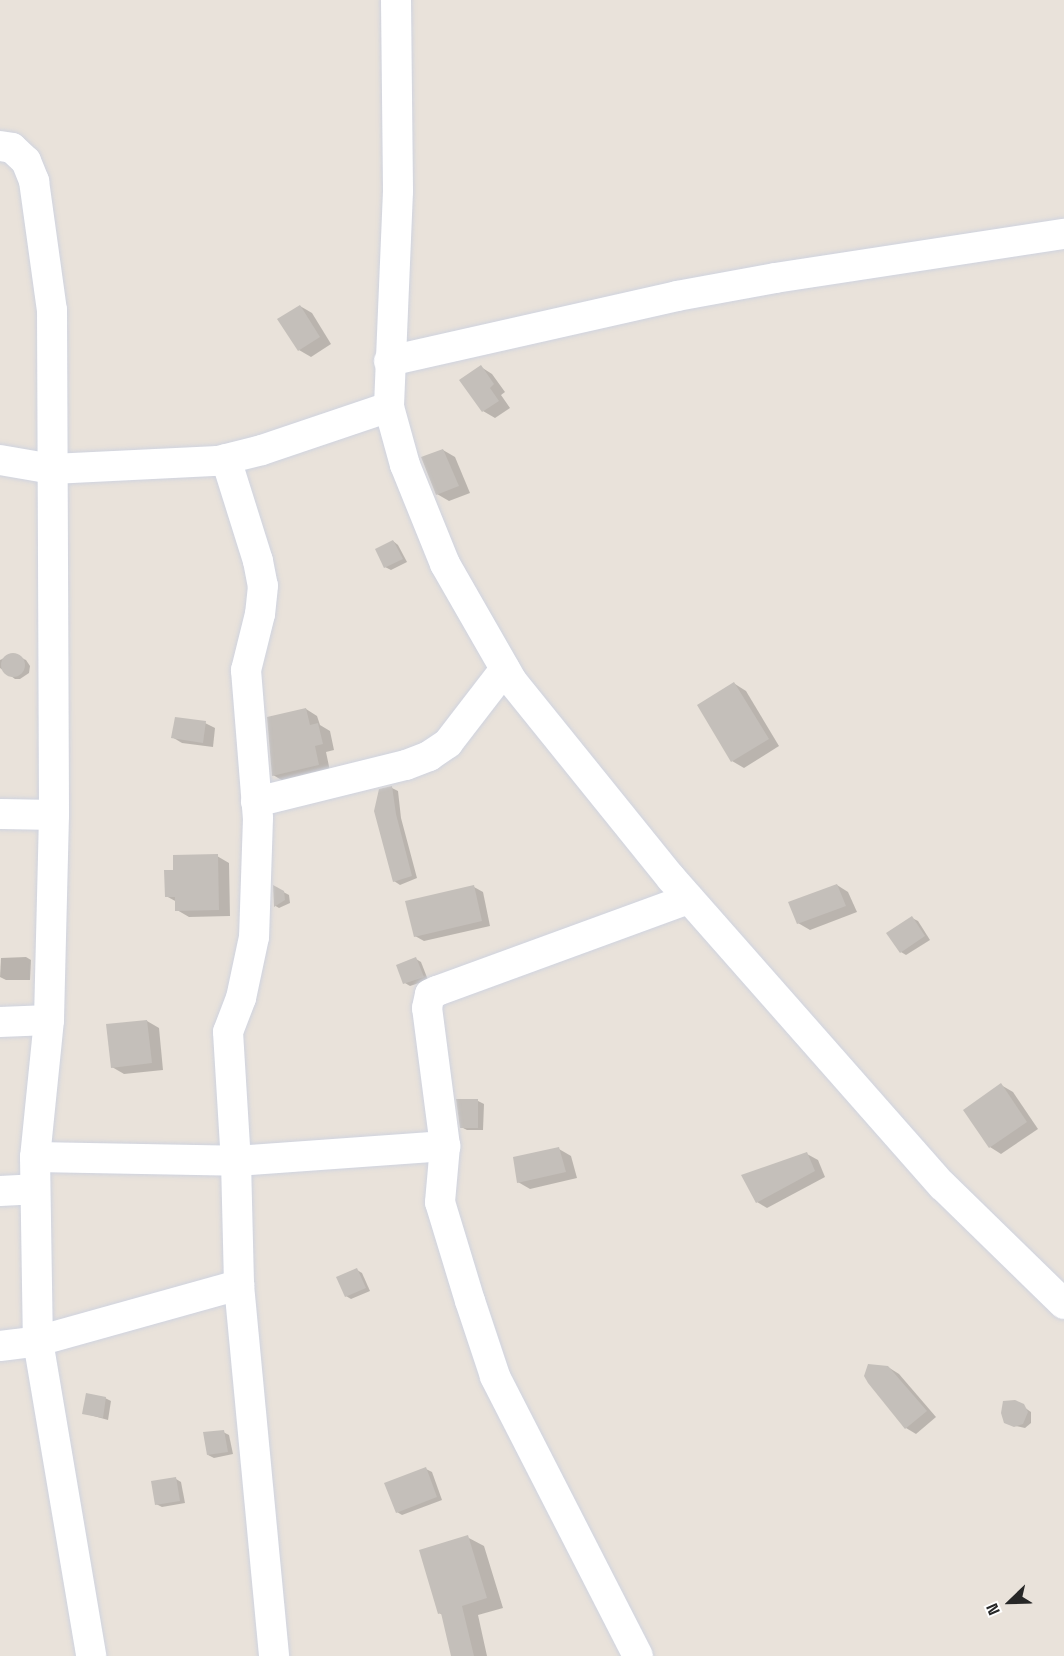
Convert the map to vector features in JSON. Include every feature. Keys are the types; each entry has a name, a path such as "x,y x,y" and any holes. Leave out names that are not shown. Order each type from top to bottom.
{"street":[{"path":"396,0 398,191 389,361 389,407 405,465 445,564 505,669 689,899 943,1186 1064,1305"},
{"path":"0,146 12,148 26,161 34,181 52,310 54,815 50,1020 35,1158 34,1189 38,1341 86,1650"},
{"path":"389,361 677,296 775,278 1064,234"},
{"path":"0,460 52,469 165,465 226,459 262,450 389,407"},
{"path":"226,459 258,561 263,586 260,614 246,670 256,802 254,937 241,998 228,1032 236,1161 239,1285 274,1656"},
{"path":"256,802 406,765 429,756 448,743 505,669"},
{"path":"0,814 54,815"},
{"path":"638,1656 495,1376 441,1211 445,1146 427,1008 430,994 689,899"},
{"path":"0,1022 50,1020"},
{"path":"35,1158 236,1161 445,1146"},
{"path":"0,1191 34,1189"},
{"path":"0,1346 38,1341 239,1285"}],"building":[{"path":"300,305 320,337 298,351 277,319"},
{"path":"481,365 494,384 490,388 499,401 482,412 459,380"},
{"path":"443,449 459,486 436,495 421,457"},
{"path":"393,540 403,559 384,568 375,549"},
{"path":"13,653 18,654 24,660 24,670 18,676 13,677 8,676 2,670 1,665 2,660 8,654"},
{"path":"734,682 769,739 731,762 697,705"},
{"path":"306,708 310,725 318,723 323,744 315,746 319,765 272,776 267,717"},
{"path":"175,717 206,721 203,743 171,738"},
{"path":"392,786 396,814 412,876 393,882 374,811 379,789"},
{"path":"218,854 219,910 175,911 175,897 165,897 164,870 173,870 173,855"},
{"path":"837,884 846,906 797,924 788,902"},
{"path":"273,885 284,891 285,900 274,907"},
{"path":"474,885 482,921 414,937 405,901"},
{"path":"912,916 925,936 900,953 886,933"},
{"path":"416,957 424,977 403,984 396,965"},
{"path":"147,1020 152,1063 111,1068 106,1024"},
{"path":"1001,1083 1027,1122 989,1148 963,1110"},
{"path":"456,1099 478,1099 478,1128 460,1128"},
{"path":"559,1147 566,1172 517,1183 513,1157"},
{"path":"807,1152 815,1171 756,1203 741,1175"},
{"path":"357,1268 366,1288 345,1297 336,1277"},
{"path":"868,1364 888,1366 927,1411 905,1429 864,1376"},
{"path":"86,1393 106,1397 103,1418 82,1414"},
{"path":"1015,1400 1024,1404 1028,1412 1023,1424 1014,1427 1004,1423 1001,1413 1003,1401"},
{"path":"224,1430 228,1452 207,1455 203,1432"},
{"path":"426,1467 437,1497 396,1513 384,1483"},
{"path":"176,1477 180,1501 155,1505 151,1481"},
{"path":"468,1535 487,1598 462,1606 474,1656 451,1656 441,1613 438,1614 419,1550"}]}
